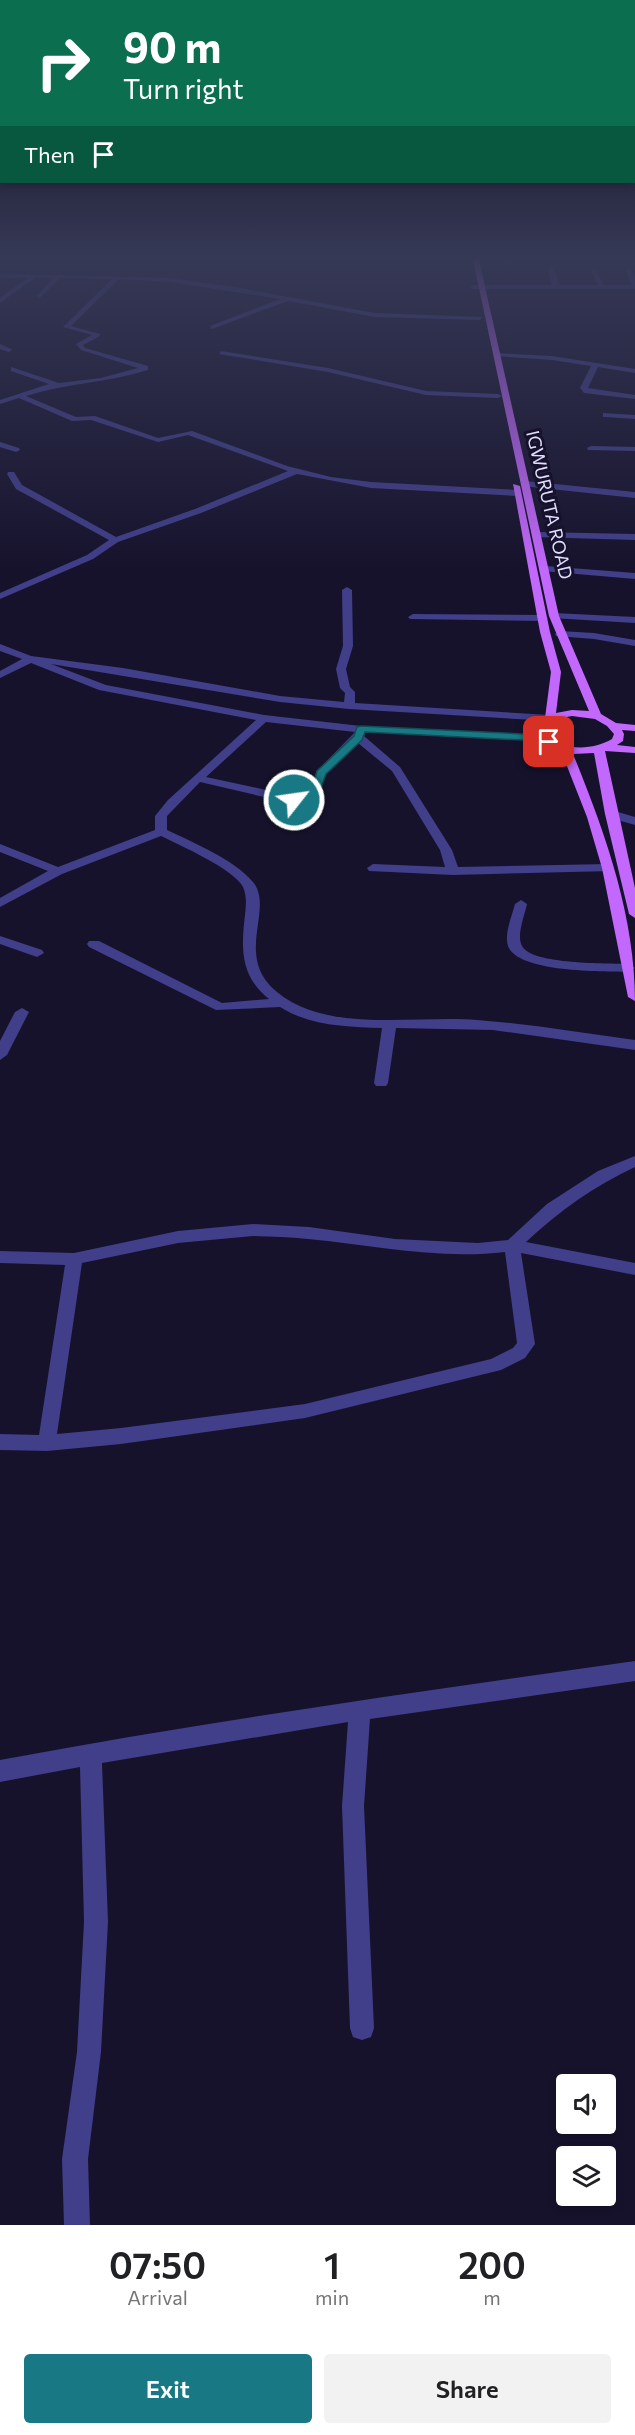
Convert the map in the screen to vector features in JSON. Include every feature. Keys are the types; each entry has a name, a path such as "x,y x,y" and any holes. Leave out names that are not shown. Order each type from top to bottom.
{"main road":[{"name":"IGWURUTA ROAD","path":"491,364 517,493 549,617 560,634 596,716"},
{"name":"IGWURUTA ROAD","path":"498,364 545,569 556,672 550,718 543,723 540,730 544,738"},
{"path":"550,718 572,714 596,716 615,726 635,728"},
{"path":"603,749 616,741 619,734 615,726"},
{"path":"544,738 565,748 586,751 635,750"},
{"path":"565,748 593,817 608,868 635,997"},
{"path":"603,749 611,814 632,884 635,914"}],"street":[{"path":"0,402 56,385 111,378 145,368 131,364"},
{"path":"292,364 426,393 498,396"},
{"path":"585,364 635,371"},
{"path":"595,366 584,388 587,391 635,398"},
{"path":"14,369 56,385"},
{"path":"20,396 75,419 92,418 158,440 189,433 296,471 331,479 371,485 517,493"},
{"path":"606,415 635,417"},
{"path":"0,444 16,450"},
{"path":"591,448 635,449"},
{"path":"0,596 90,557 115,540 198,511 296,471"},
{"path":"11,474 19,488 115,540"},
{"path":"525,484 635,495"},
{"path":"538,535 635,537"},
{"path":"545,569 635,576"},
{"path":"347,590 348,646 341,669 345,687 350,692 349,706"},
{"path":"413,617 549,617 635,620"},
{"path":"560,634 594,636 635,643"},
{"path":"0,647 33,658 103,688 264,718 360,733 544,738"},
{"path":"0,675 33,658 123,670 280,699 349,706 550,718"},
{"path":"161,832 161,816 196,778 264,718"},
{"path":"196,778 294,800 306,800 313,796 321,773 360,733"},
{"path":"360,733 396,769 435,830 446,850 453,871"},
{"path":"611,814 635,821"},
{"path":"0,903 58,871 161,832 212,856 248,884 252,901 248,950 254,972 278,1003"},
{"path":"0,848 58,871"},
{"path":"373,868 453,871 608,868"},
{"path":"521,904 514,944 518,951 548,963 628,968"},
{"path":"0,940 37,953"},
{"path":"94,944 221,1006 278,1003 313,1015 390,1024 469,1023 635,1045"},
{"path":"0,1055 22,1012"},
{"path":"381,1083 390,1024"},
{"path":"512,1245 553,1208 604,1175 635,1161"},
{"path":"0,1257 74,1259 178,1237 253,1230 309,1233 395,1245 478,1249 512,1245 635,1269"},
{"path":"0,1442 46,1443 121,1436 305,1411 495,1365 519,1353 526,1344 512,1245"},
{"path":"46,1443 74,1259"},
{"path":"0,1771 91,1753 360,1710 635,1671"},
{"path":"360,1710 353,1806 362,2028"},
{"path":"77,2225 75,2159 89,2052 96,1922 91,1753"}],"route":[{"path":"294,800 306,800 313,796 321,773 358,737 361,729 544,738 549,742"}]}
